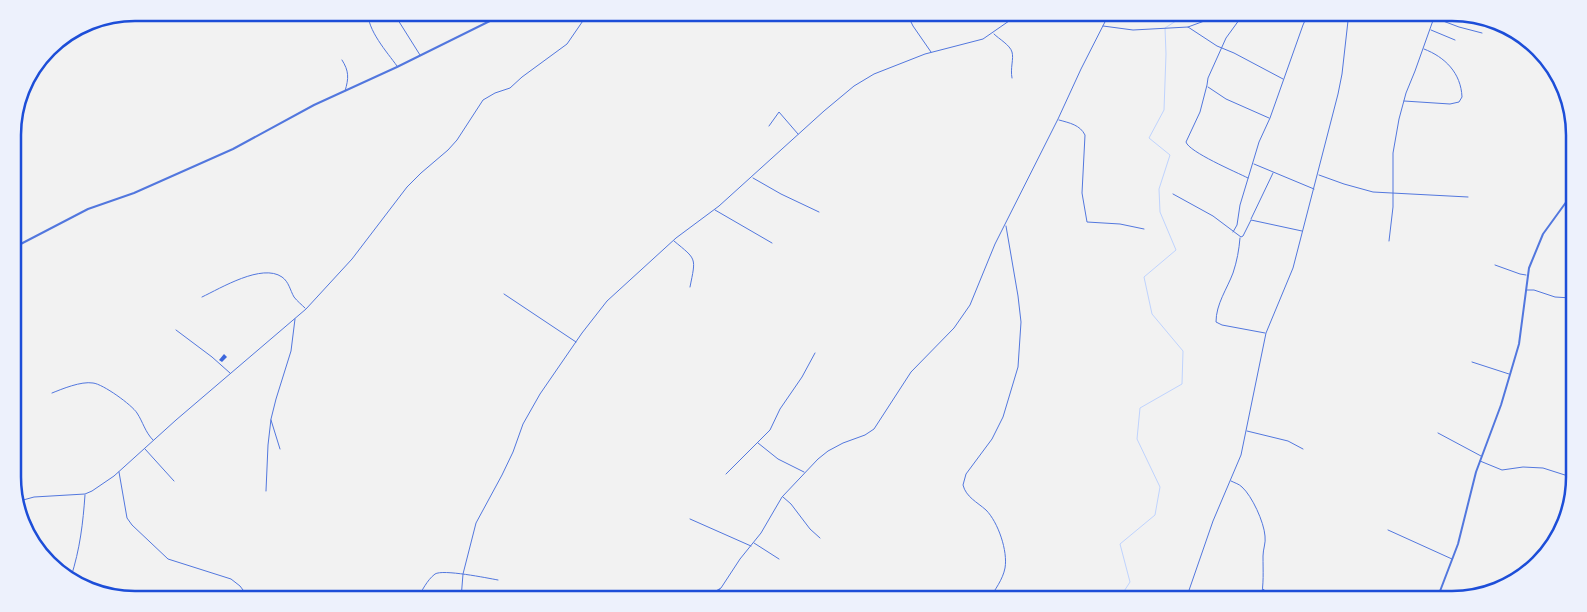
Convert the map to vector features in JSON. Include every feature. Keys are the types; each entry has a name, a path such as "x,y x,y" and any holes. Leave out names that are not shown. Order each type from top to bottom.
{"street":[{"path":"368,21 397,67"},
{"path":"399,21 420,56"},
{"path":"21,244 88,209 134,193 233,149 314,105 490,21"},
{"path":"23,500 34,497 85,494 119,471 306,309 352,259 407,188 448,150 460,136 482,100 495,92 510,88 567,44 583,21"},
{"path":"910,21 932,52"},
{"path":"462,591 466,554 476,523 513,452 523,424 540,394 607,301 673,241 714,210 854,86 874,74 932,52 977,42 993,34 1010,21"},
{"path":"719,591 766,526 782,497 828,451 865,435 874,429 911,372 954,328 970,305 992,251 1106,21"},
{"path":"1103,26 1133,30 1188,28 1205,21"},
{"path":"1238,21 1230,30 1209,75 1200,112 1186,139 1186,145 1248,178"},
{"path":"1233,232 1238,222 1240,205 1261,138 1305,21"},
{"path":"1189,591 1213,521 1241,455 1266,333 1293,268 1318,175 1342,74 1348,21"},
{"path":"1389,240 1394,193 1393,153 1404,100 1433,21"},
{"path":"1443,21 1482,33"},
{"path":"1188,28 1221,48 1284,80"},
{"path":"1430,30 1455,40"},
{"path":"993,34 1011,50 1010,71 1012,78"},
{"path":"1404,100 1450,104 1459,102 1462,97 1458,81 1448,63 1440,56 1423,49"},
{"path":"342,60 349,78 344,91"},
{"path":"1207,87 1226,99 1270,118"},
{"path":"769,126 779,112 798,135"},
{"path":"1058,120 1076,125 1086,135 1082,193 1087,222 1120,224 1144,229"},
{"path":"1253,164 1314,189"},
{"path":"1266,333 1222,325 1216,322 1223,295 1238,255 1240,237 1243,236 1273,173"},
{"path":"1318,175 1364,190 1468,197"},
{"path":"752,177 781,194 819,212"},
{"path":"1173,194 1213,216 1240,237"},
{"path":"1440,591 1452,560 1480,461 1519,344 1527,275 1538,244 1566,203"},
{"path":"714,210 772,243"},
{"path":"1251,220 1303,231"},
{"path":"993,591 1005,570 1003,544 994,521 968,495 963,485 966,474 996,432 1005,413 1020,354 1021,322 1006,225"},
{"path":"673,241 694,259 695,264 690,287"},
{"path":"1495,265 1527,275"},
{"path":"202,297 243,278 268,273 284,278 294,297 306,309"},
{"path":"1526,290 1534,290 1555,297 1566,298"},
{"path":"504,294 576,342"},
{"path":"266,490 267,452 271,419 291,351 295,319"},
{"path":"176,330 231,373"},
{"path":"726,474 770,430 780,409 802,377 815,353"},
{"path":"1472,362 1510,374"},
{"path":"52,393 64,388 87,383 99,385 122,399 135,410 153,441"},
{"path":"271,419 280,449"},
{"path":"1247,431 1288,441 1303,449"},
{"path":"1438,433 1482,456"},
{"path":"758,443 778,459 805,473"},
{"path":"144,449 174,481"},
{"path":"1480,461 1502,470 1513,470 1523,467 1543,468 1566,475"},
{"path":"119,471 128,518 132,525 168,559 230,579 244,591"},
{"path":"1231,481 1246,491 1256,508 1265,530 1262,591"},
{"path":"73,572 78,556 85,494"},
{"path":"782,497 791,504 810,529 820,538"},
{"path":"690,519 751,546"},
{"path":"1388,530 1452,560"},
{"path":"753,543 778,559"},
{"path":"422,591 436,573 463,574 498,580"},
{"path":"716,591 721,588"},
{"path":"1263,588 1266,591"}],"building":[{"path":"224,354 227,357 222,362 219,360"}],"waterway":[{"path":"1124,591 1130,582 1120,544 1155,515 1160,487 1137,439 1140,408 1182,384 1183,351 1152,314 1144,277 1176,250 1160,212 1159,189 1170,155 1149,138 1164,110 1165,28 1176,21"}]}
